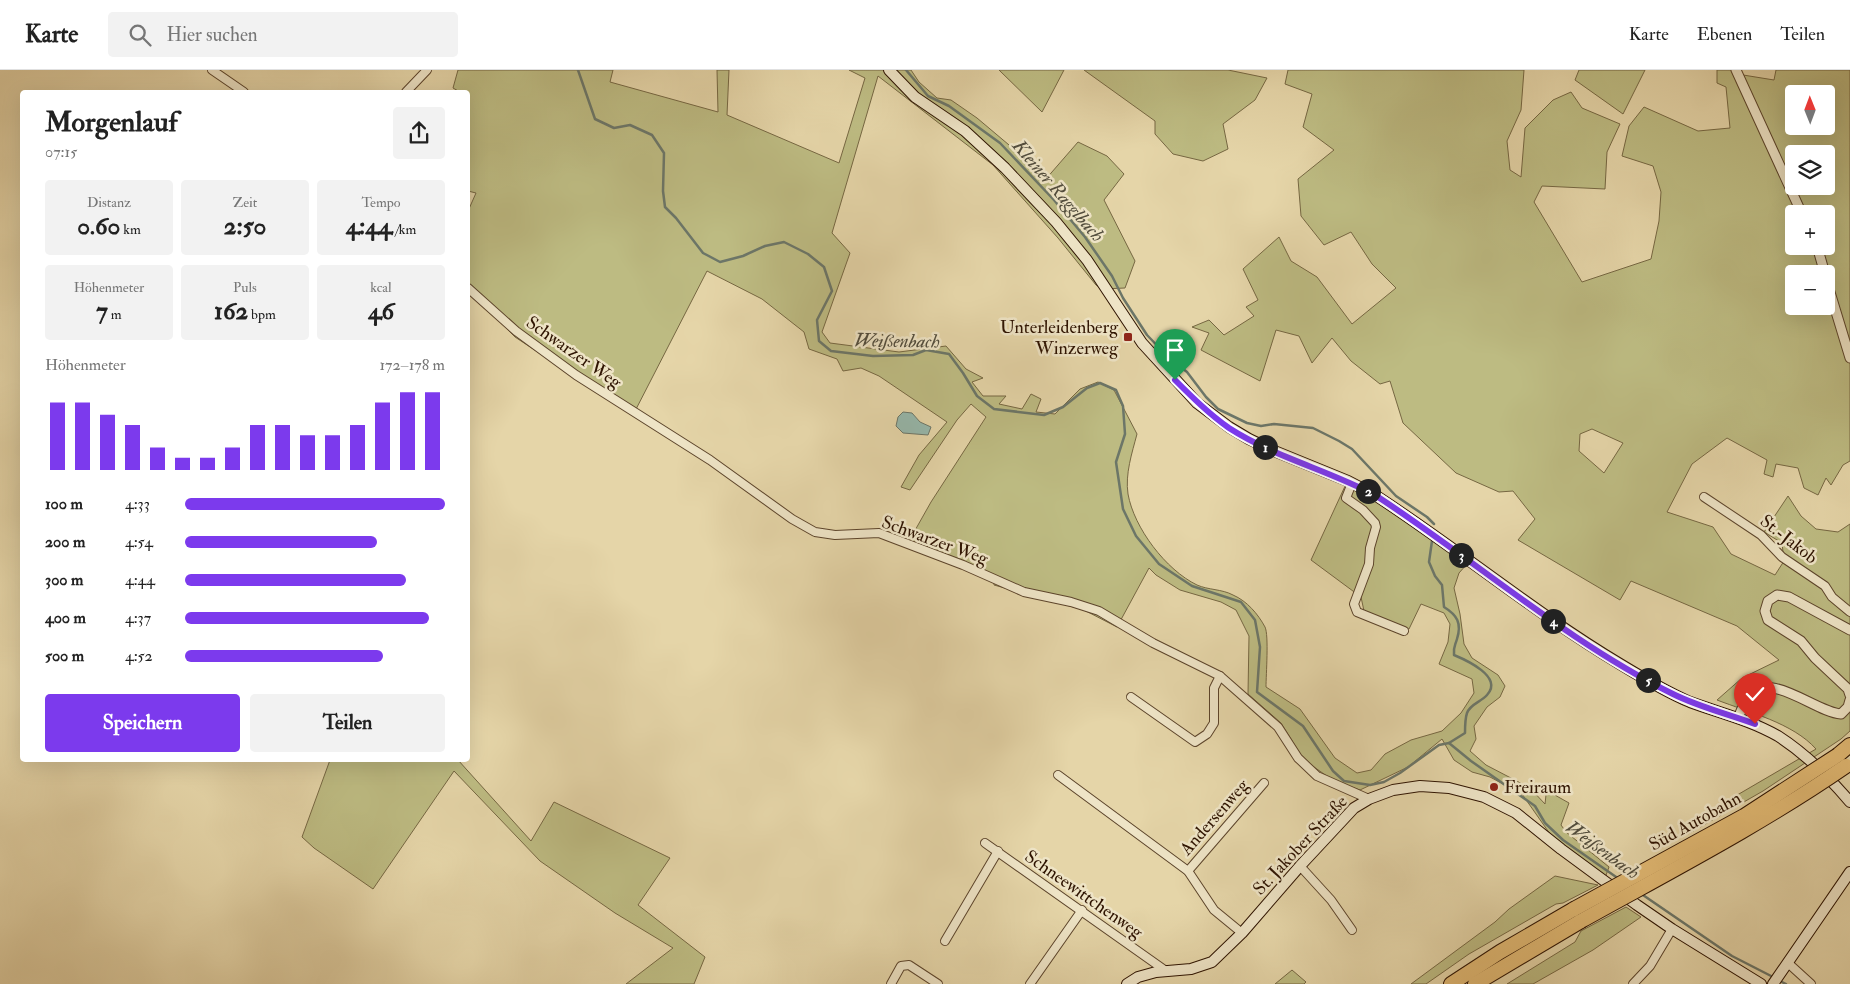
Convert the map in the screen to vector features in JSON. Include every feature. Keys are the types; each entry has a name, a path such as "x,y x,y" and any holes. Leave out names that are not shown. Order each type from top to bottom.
{"highway":[{"name":"Süd Autobahn","path":"1475,984 1578,915 1744,816 1844,761 1850,745"},
{"name":"Süd Autobahn","path":"1451,984 1500,952 1578,915"}],"main road":[{"path":"889,70 915,97 965,131 1005,168 1056,222 1087,260 1142,343 1197,403 1229,428 1272,450 1352,483 1393,507 1567,631 1620,664 1674,694 1738,718 1777,736 1795,748 1828,776 1850,802"},
{"name":"St. Jakober Straße","path":"1127,984 1138,976 1191,969 1212,962 1242,933 1300,866 1354,808 1369,798 1392,790 1420,786 1449,788 1484,796 1516,813 1560,849 1672,929 1761,984"},
{"path":"1777,979 1850,872"}],"street":[{"path":"212,70 241,90"},
{"path":"408,90 427,70"},
{"path":"1736,70 1798,205"},
{"name":"Schwarzer Weg","path":"470,290 516,331 576,374 710,460 792,519 815,532 835,535 879,533 963,565 1024,592 1071,602 1099,611 1153,642 1220,676 1278,727 1298,758 1317,776 1369,798"},
{"path":"1835,309 1850,358"},
{"path":"1352,483 1346,498 1363,510 1376,527 1370,548 1369,564 1354,604 1357,612 1404,631"},
{"name":"St.-Jakob","path":"1704,497 1761,535 1782,557 1825,586 1832,597 1850,612"},
{"path":"1850,630 1789,597 1777,595 1768,602 1765,611 1768,620 1801,641 1815,658 1848,689 1850,695"},
{"path":"1131,697 1195,742 1207,734 1214,723 1214,688 1220,676"},
{"path":"1738,718 1748,697 1755,690 1766,687 1779,688 1831,713 1841,714 1848,707 1850,700"},
{"path":"1058,775 1188,871 1214,910 1242,933"},
{"name":"Andersenweg","path":"1188,871 1264,783"},
{"name":"Schneewittchenweg","path":"985,843 1166,971"},
{"path":"945,941 998,851"},
{"path":"1300,866 1331,900 1352,930"},
{"path":"1030,984 1082,910"},
{"path":"1633,984 1650,966 1672,929"},
{"path":"1788,963 1811,984"},
{"path":"891,984 901,966 909,965 938,984"}],"shaded area":[{"path":"458,70 613,70 610,82 718,112 717,70 729,70 727,115 839,163 865,78 849,70 911,70 919,82 937,98 951,100 977,118 1015,150 1045,180 1078,142 1107,156 1124,174 1104,200 1135,261 1125,288 1102,289 1096,285 1058,238 993,165 878,76 832,233 850,253 822,332 830,343 899,352 946,346 966,369 983,378 972,382 983,396 1006,396 999,404 1022,409 1031,394 1041,399 1036,412 1055,414 1080,389 1098,382 1114,390 1137,434 1127,486 1131,507 1144,534 1163,559 1185,578 1201,587 1229,593 1252,608 1266,631 1266,687 1300,709 1335,758 1357,773 1371,770 1385,754 1411,740 1442,731 1461,713 1474,693 1472,679 1439,664 1448,642 1450,624 1444,613 1421,604 1409,629 1364,611 1361,597 1311,560 1346,484 1381,501 1467,564 1459,573 1454,588 1464,644 1472,658 1498,675 1505,686 1500,697 1487,707 1474,726 1476,739 1470,751 1486,765 1530,788 1545,804 1546,795 1539,786 1549,783 1553,794 1569,803 1561,825 1566,832 1609,867 1605,878 1550,834 1522,794 1490,777 1472,772 1454,760 1442,739 1408,767 1360,790 1334,781 1304,760 1281,723 1248,694 1249,636 1236,610 1221,602 1180,590 1156,575 1149,568 1117,627 1084,610 994,585 994,575 909,541 931,502 986,417 971,404 957,420 910,490 901,487 919,455 947,422 879,376 861,368 843,371 837,359 809,349 804,332 762,299 707,271 633,415 515,337 470,292 470,206 476,193 470,192 470,90 456,90 453,88"},
{"path":"999,70 1064,70 1042,112"},
{"path":"1084,70 1228,70 1267,78 1255,100 1223,124 1228,149 1203,161 1173,154 1155,134 1155,121"},
{"path":"1288,70 1524,70 1521,110 1507,141 1510,170 1521,177 1525,128 1553,100 1571,92 1582,108 1620,124 1607,152 1605,189 1542,186 1534,202 1582,282 1651,259 1659,221 1661,192 1653,166 1622,156 1629,126 1644,107 1698,131 1730,128 1726,87 1717,83 1717,70 1735,70 1737,74 1774,80 1776,70 1850,70 1850,461 1843,465 1831,485 1826,478 1818,495 1804,488 1798,468 1776,464 1773,477 1764,474 1767,460 1727,438 1692,464 1667,512 1713,527 1731,554 1775,575 1784,561 1782,543 1764,532 1788,496 1801,516 1816,529 1838,532 1850,524 1850,731 1841,739 1763,791 1688,834 1679,829 1816,749 1783,725 1717,700 1742,678 1779,660 1737,626 1631,581 1620,600 1518,540 1535,519 1513,491 1499,492 1456,473 1403,423 1390,381 1380,384 1351,361 1332,338 1312,363 1299,336 1276,330 1260,381 1201,350 1209,333 1192,327 1209,320 1224,335 1254,316 1246,307 1258,300 1243,269 1279,237 1291,261 1317,277 1352,324 1396,288 1372,264 1351,232 1324,245 1301,216 1298,179 1334,150 1303,127 1312,94 1285,84","holes":["1592,429 1623,443 1604,473 1579,451 1580,434"]},
{"path":"1579,70 1645,70 1623,114 1575,80"},
{"path":"329,762 460,762 531,841 554,802 670,858 638,905 705,957 694,984 626,984 673,948 615,913 540,861 454,771 373,889 314,848 302,837"},
{"path":"1555,876 1598,885 1563,903 1556,904 1469,954 1426,984 1411,984 1495,922 1509,909"},
{"path":"1626,907 1641,917 1593,950 1533,984 1507,984 1575,942 1581,931"},
{"path":"1292,970 1306,982 1304,984 1275,984"}],"water":[{"path":"903,412 912,413 920,422 931,427 928,435 903,433 896,426 898,417"}],"waterway":[{"name":"Weißenbach","path":"578,70 595,119 614,128 630,125 652,135 664,153 663,191 665,207 703,253 720,262 743,256 765,246 784,242 808,254 824,267 832,291 817,320 819,341 831,351 873,356 913,355 926,350 949,354 977,396 994,409 1044,415 1063,407 1087,388 1100,383 1116,390 1123,406 1125,434 1116,462 1123,509 1136,536 1159,564 1192,586 1241,602 1255,620 1260,647 1257,692 1303,726 1333,771 1344,781 1370,785 1384,782 1439,745 1449,743 1471,761 1535,806 1545,823 1563,840 1619,879"},
{"name":"Kleiner Ragglbach","path":"906,70 928,96 949,106 1000,143 1054,200 1085,237 1112,276 1123,298 1147,335 1169,358 1187,372 1218,409 1247,423 1261,426 1274,424 1313,428 1339,441 1352,449 1396,496 1434,524"},
{"name":"Kleiner Ragglbach","path":"1432,541 1429,562 1435,576 1442,585 1444,607 1455,616 1459,624 1454,655 1481,670 1491,682 1491,688 1487,695 1468,710 1465,733 1449,743"},
{"name":"Weißenbach","path":"1640,893 1732,956 1775,978"},
{"name":"Weißenbach","path":"1780,981 1786,984"}],"place":[{"name":"Unterleidenberg Winzerweg","path":"1128,337"},
{"name":"Freiraum","path":"1494,787"}],"route":[{"path":"1175,380 1197,403 1229,428 1272,450 1352,483 1375,495 1567,631 1620,664 1690,702 1755,724"}]}
